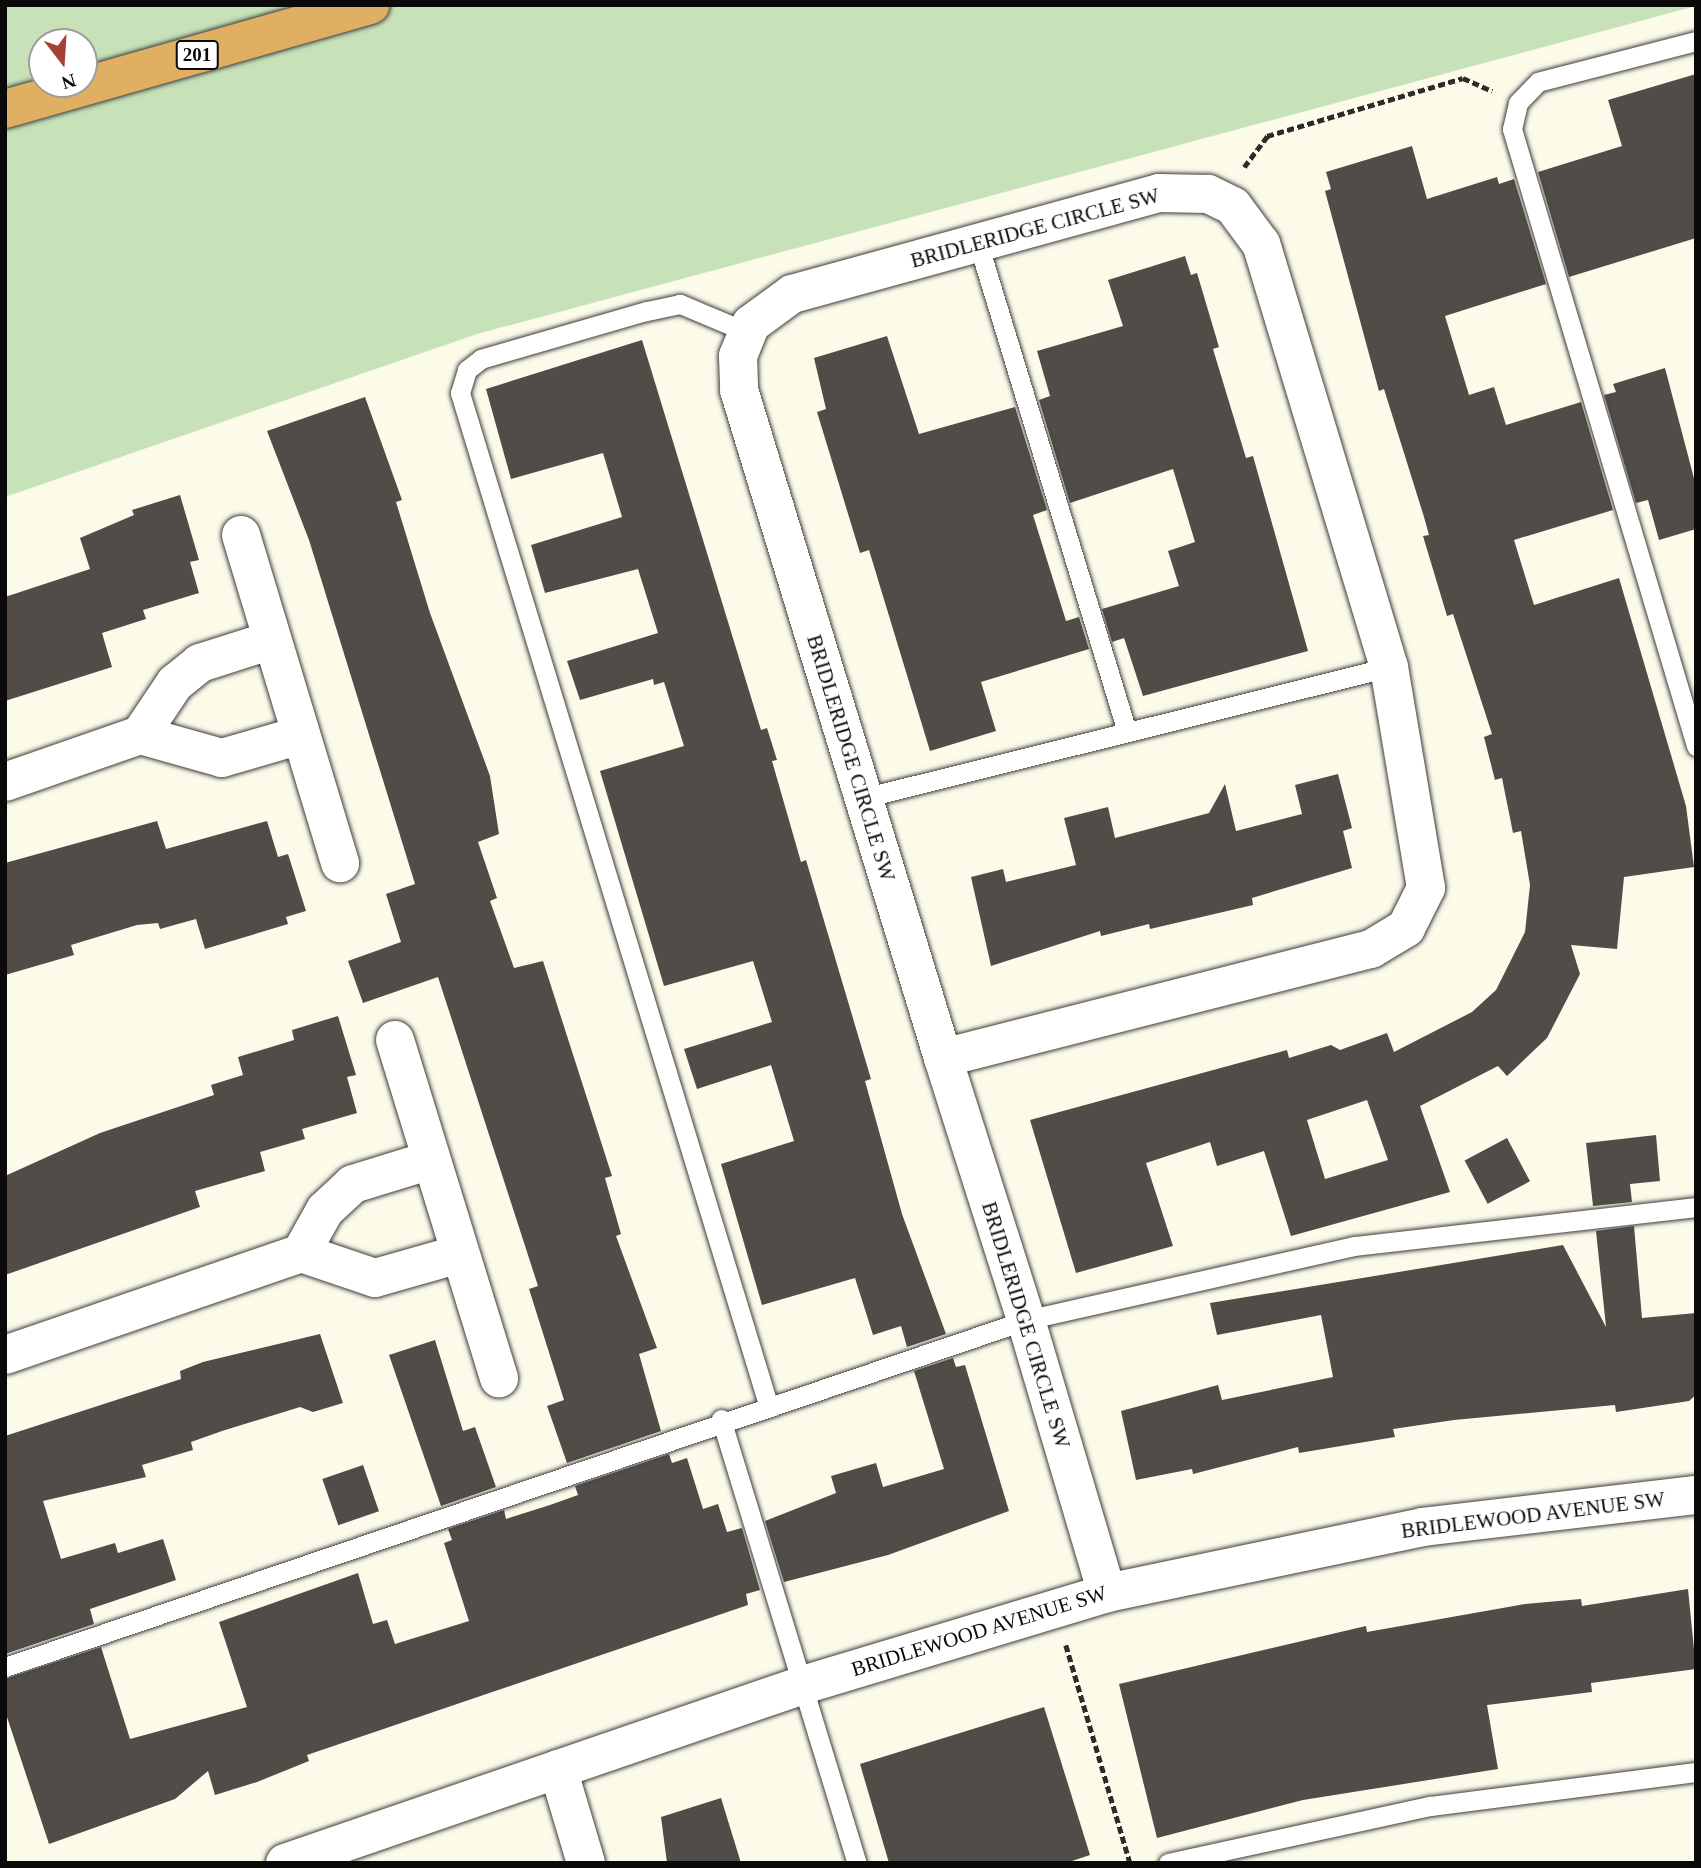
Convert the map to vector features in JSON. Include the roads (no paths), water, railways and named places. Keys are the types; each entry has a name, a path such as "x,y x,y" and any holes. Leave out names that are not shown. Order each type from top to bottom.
{"highway":[{"path":"98,76 284,5"},
{"name":"201","path":"14,107 371,5"},
{"path":"14,107 38,98"}],"street":[{"name":"BRIDLERIDGE CIRCLE SW","path":"943,1058 1371,949 1406,928 1426,888 1427,866 1389,667 1261,244 1247,220 1221,200 1194,191 1159,193 792,294 762,312 747,332 738,356 740,390 863,798 943,1058 1026,1320 1107,1593"},
{"path":"241,535 340,863"},
{"path":"140,736 175,683 200,663 272,640"},
{"path":"5,782 140,736 222,758 301,735"},
{"path":"395,1040 499,1378"},
{"path":"302,1253 325,1210 353,1184 431,1160"},
{"path":"5,1355 302,1253 375,1278 459,1254"},
{"name":"BRIDLEWOOD AVENUE SW","path":"285,1863 803,1685 1107,1593 1423,1527 1696,1495"},
{"path":"558,1769 586,1863"}],"lane":[{"path":"1696,41 1538,82 1518,103 1513,142 1696,746"},
{"path":"978,243 1127,732"},
{"path":"747,332 680,304 646,311 481,359 461,381 460,404 768,1404"},
{"path":"863,798 1389,667"},
{"path":"5,1667 721,1419 1026,1320 1354,1246 1696,1207"},
{"path":"721,1419 858,1863"},
{"path":"1168,1863 1430,1806 1696,1772"}]}
